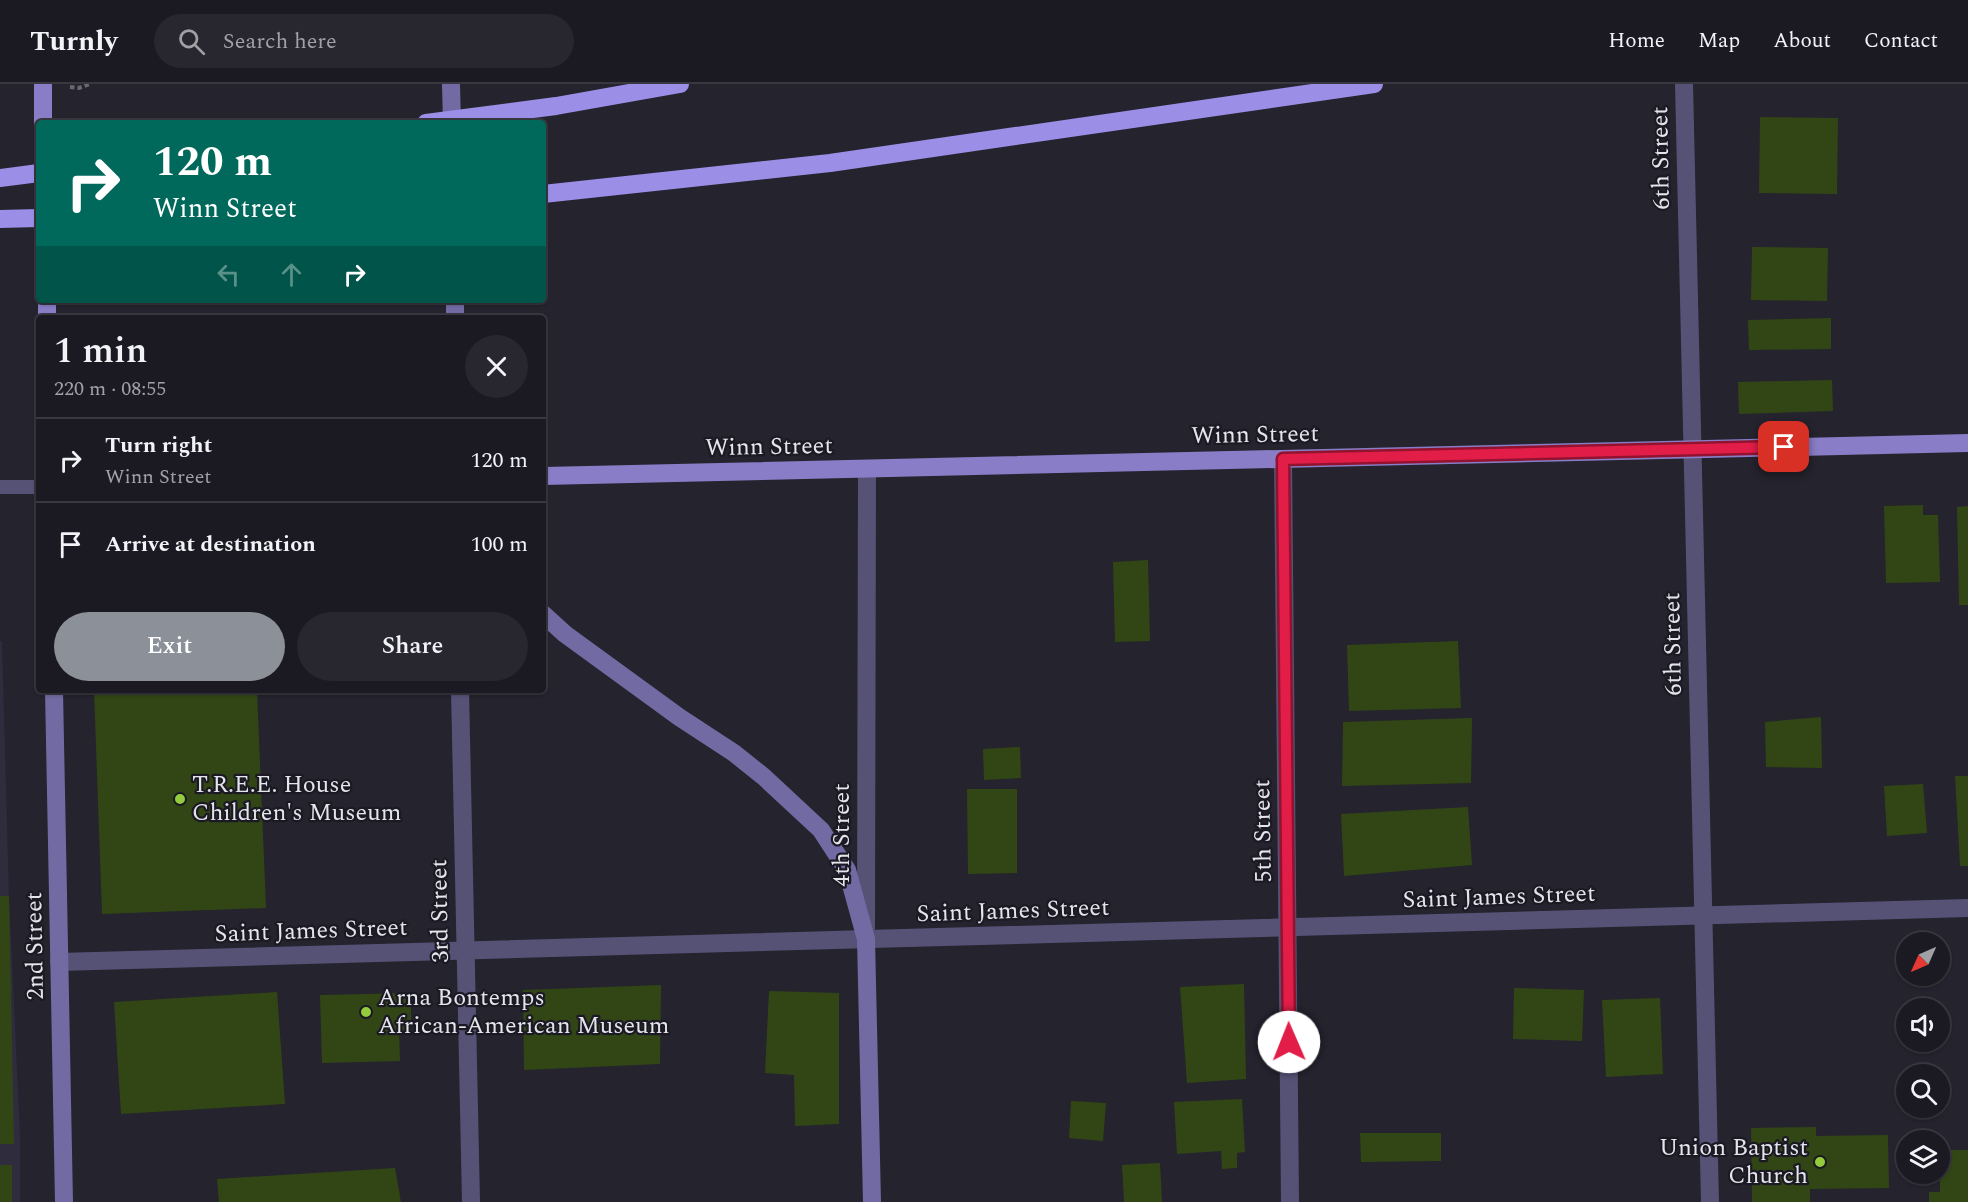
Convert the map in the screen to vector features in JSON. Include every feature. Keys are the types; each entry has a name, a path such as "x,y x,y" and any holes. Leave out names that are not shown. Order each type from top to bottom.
{"highway":[{"path":"449,120 556,106 680,84"},
{"path":"546,195 830,163 1374,84"},
{"path":"0,178 36,173"},
{"path":"0,219 36,218"}],"main road":[{"path":"43,84 43,120"},
{"path":"452,84 452,120"},
{"name":"Winn Street","path":"546,476 1968,443"},
{"path":"546,617 565,634 624,677 734,753 808,817 820,830 846,870 866,939"},
{"name":"2nd Street","path":"54,693 64,1202"},
{"name":"4th Street","path":"866,939 872,1202"}],"street":[{"name":"6th Street","path":"1684,84 1710,1202"},
{"name":"5th Street","path":"1283,459 1290,1202"},
{"name":"4th Street","path":"866,939 867,469"},
{"name":"3rd Street","path":"460,693 471,1202"},
{"name":"Saint James Street","path":"59,962 1968,908"}],"lane":[{"path":"0,488 36,487"}],"shaded area":[{"path":"0,641 2,641 9,896 20,1135 20,1202 0,1202"}],"building":[{"path":"1760,117 1838,118 1837,194 1759,193"},
{"path":"1752,247 1828,248 1827,301 1751,300"},
{"path":"1831,318 1831,349 1749,350 1748,320"},
{"path":"1832,380 1833,411 1739,414 1738,382"},
{"path":"1923,505 1923,515 1938,515 1940,582 1886,583 1884,506"},
{"path":"1968,506 1968,605 1959,605 1957,507"},
{"path":"1148,560 1150,641 1115,642 1113,562"},
{"path":"1458,641 1461,708 1349,711 1347,645"},
{"name":"T.R.E.E. House Children's Museum","path":"94,693 257,693 266,908 102,914"},
{"path":"1821,717 1822,768 1766,767 1765,722"},
{"path":"1472,718 1471,783 1342,786 1343,722"},
{"path":"1020,747 1021,778 984,780 983,749"},
{"path":"1955,776 1968,776 1968,866 1960,866"},
{"path":"1923,784 1927,833 1887,836 1884,786"},
{"path":"967,789 1017,789 1017,873 968,874"},
{"path":"1468,807 1472,865 1344,876 1341,814"},
{"path":"0,896 9,896 14,1144 0,1144"},
{"path":"1244,984 1246,1079 1187,1083 1180,987"},
{"path":"661,985 660,1064 524,1070 523,990"},
{"path":"1514,988 1584,990 1582,1041 1513,1039"},
{"path":"769,991 839,993 839,1124 795,1126 794,1075 765,1073"},
{"path":"277,992 285,1104 121,1114 114,1002"},
{"name":"Arna Bontemps African-American Museum","path":"411,993 411,1031 399,1030 400,1061 322,1063 320,995"},
{"path":"1660,998 1663,1074 1606,1077 1602,1000"},
{"path":"1242,1099 1245,1152 1237,1153 1237,1168 1222,1169 1221,1151 1177,1154 1174,1102"},
{"path":"1071,1101 1106,1103 1103,1141 1069,1138"},
{"name":"Union Baptist Church","path":"1816,1127 1816,1136 1888,1135 1889,1188 1810,1189 1810,1202 1752,1202 1751,1128"},
{"path":"1360,1133 1441,1133 1441,1161 1361,1162"},
{"path":"1950,1150 1968,1150 1968,1202 1929,1202 1929,1192 1940,1192 1940,1184 1950,1184"},
{"path":"1160,1163 1162,1202 1124,1202 1122,1165"},
{"path":"0,1165 12,1165 12,1202 0,1202"},
{"path":"395,1168 401,1202 219,1202 217,1179"}],"place":[{"name":"T.R.E.E. House Children's Museum","path":"180,799"},
{"name":"Arna Bontemps African-American Museum","path":"366,1012"},
{"name":"Union Baptist Church","path":"1820,1162"}],"route":[{"path":"1289,1042 1283,459 1784,447"}]}
